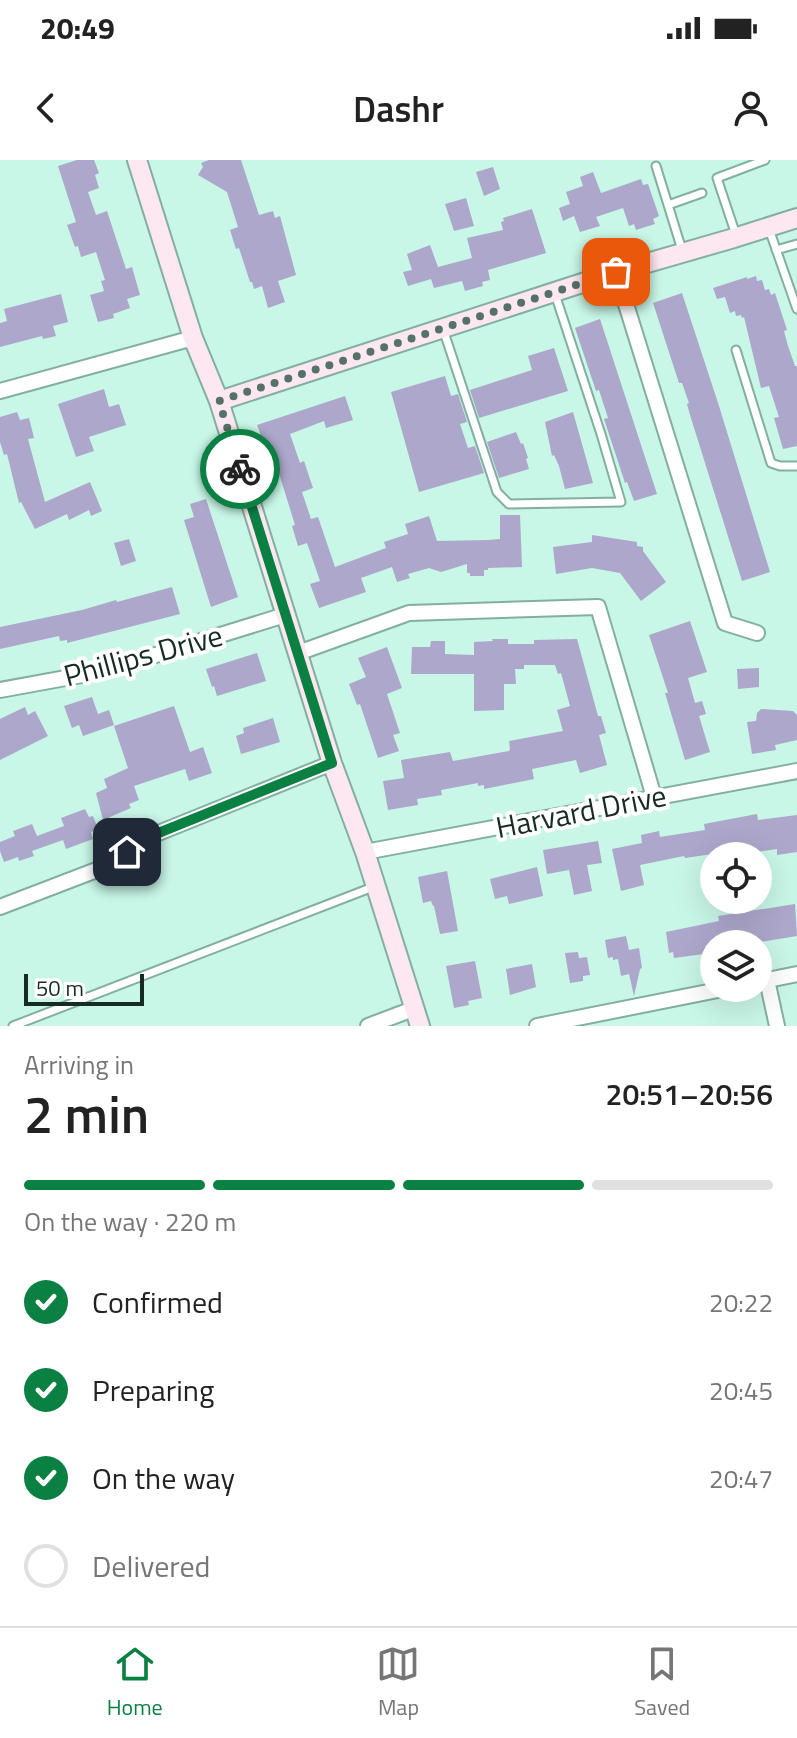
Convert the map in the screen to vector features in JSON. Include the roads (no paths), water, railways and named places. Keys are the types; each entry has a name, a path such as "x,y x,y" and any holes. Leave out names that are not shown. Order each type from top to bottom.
{"street":[{"path":"137,160 193,338 219,401 332,763 365,852 416,1017 368,1026"},
{"path":"219,401 616,272 769,227 796,222"},
{"path":"616,272 725,623 757,633"},
{"path":"0,391 193,338"},
{"path":"298,653 409,613 598,607 654,797"},
{"name":"Phillips Drive","path":"0,690 104,671 285,615"},
{"path":"0,907 107,866 146,838 332,763"},
{"name":"Harvard Drive","path":"365,852 797,771"},
{"path":"772,979 797,974"},
{"path":"537,1026 700,994"},
{"path":"769,1002 777,1026"}],"lane":[{"path":"737,238 717,178 765,160"},
{"path":"656,166 683,252"},
{"path":"668,205 702,193"},
{"path":"769,227 797,309"},
{"path":"776,250 797,244"},
{"path":"442,328 497,492 509,504 621,502 554,292"},
{"path":"736,350 771,463 797,466"},
{"path":"13,1026 375,886"}]}
